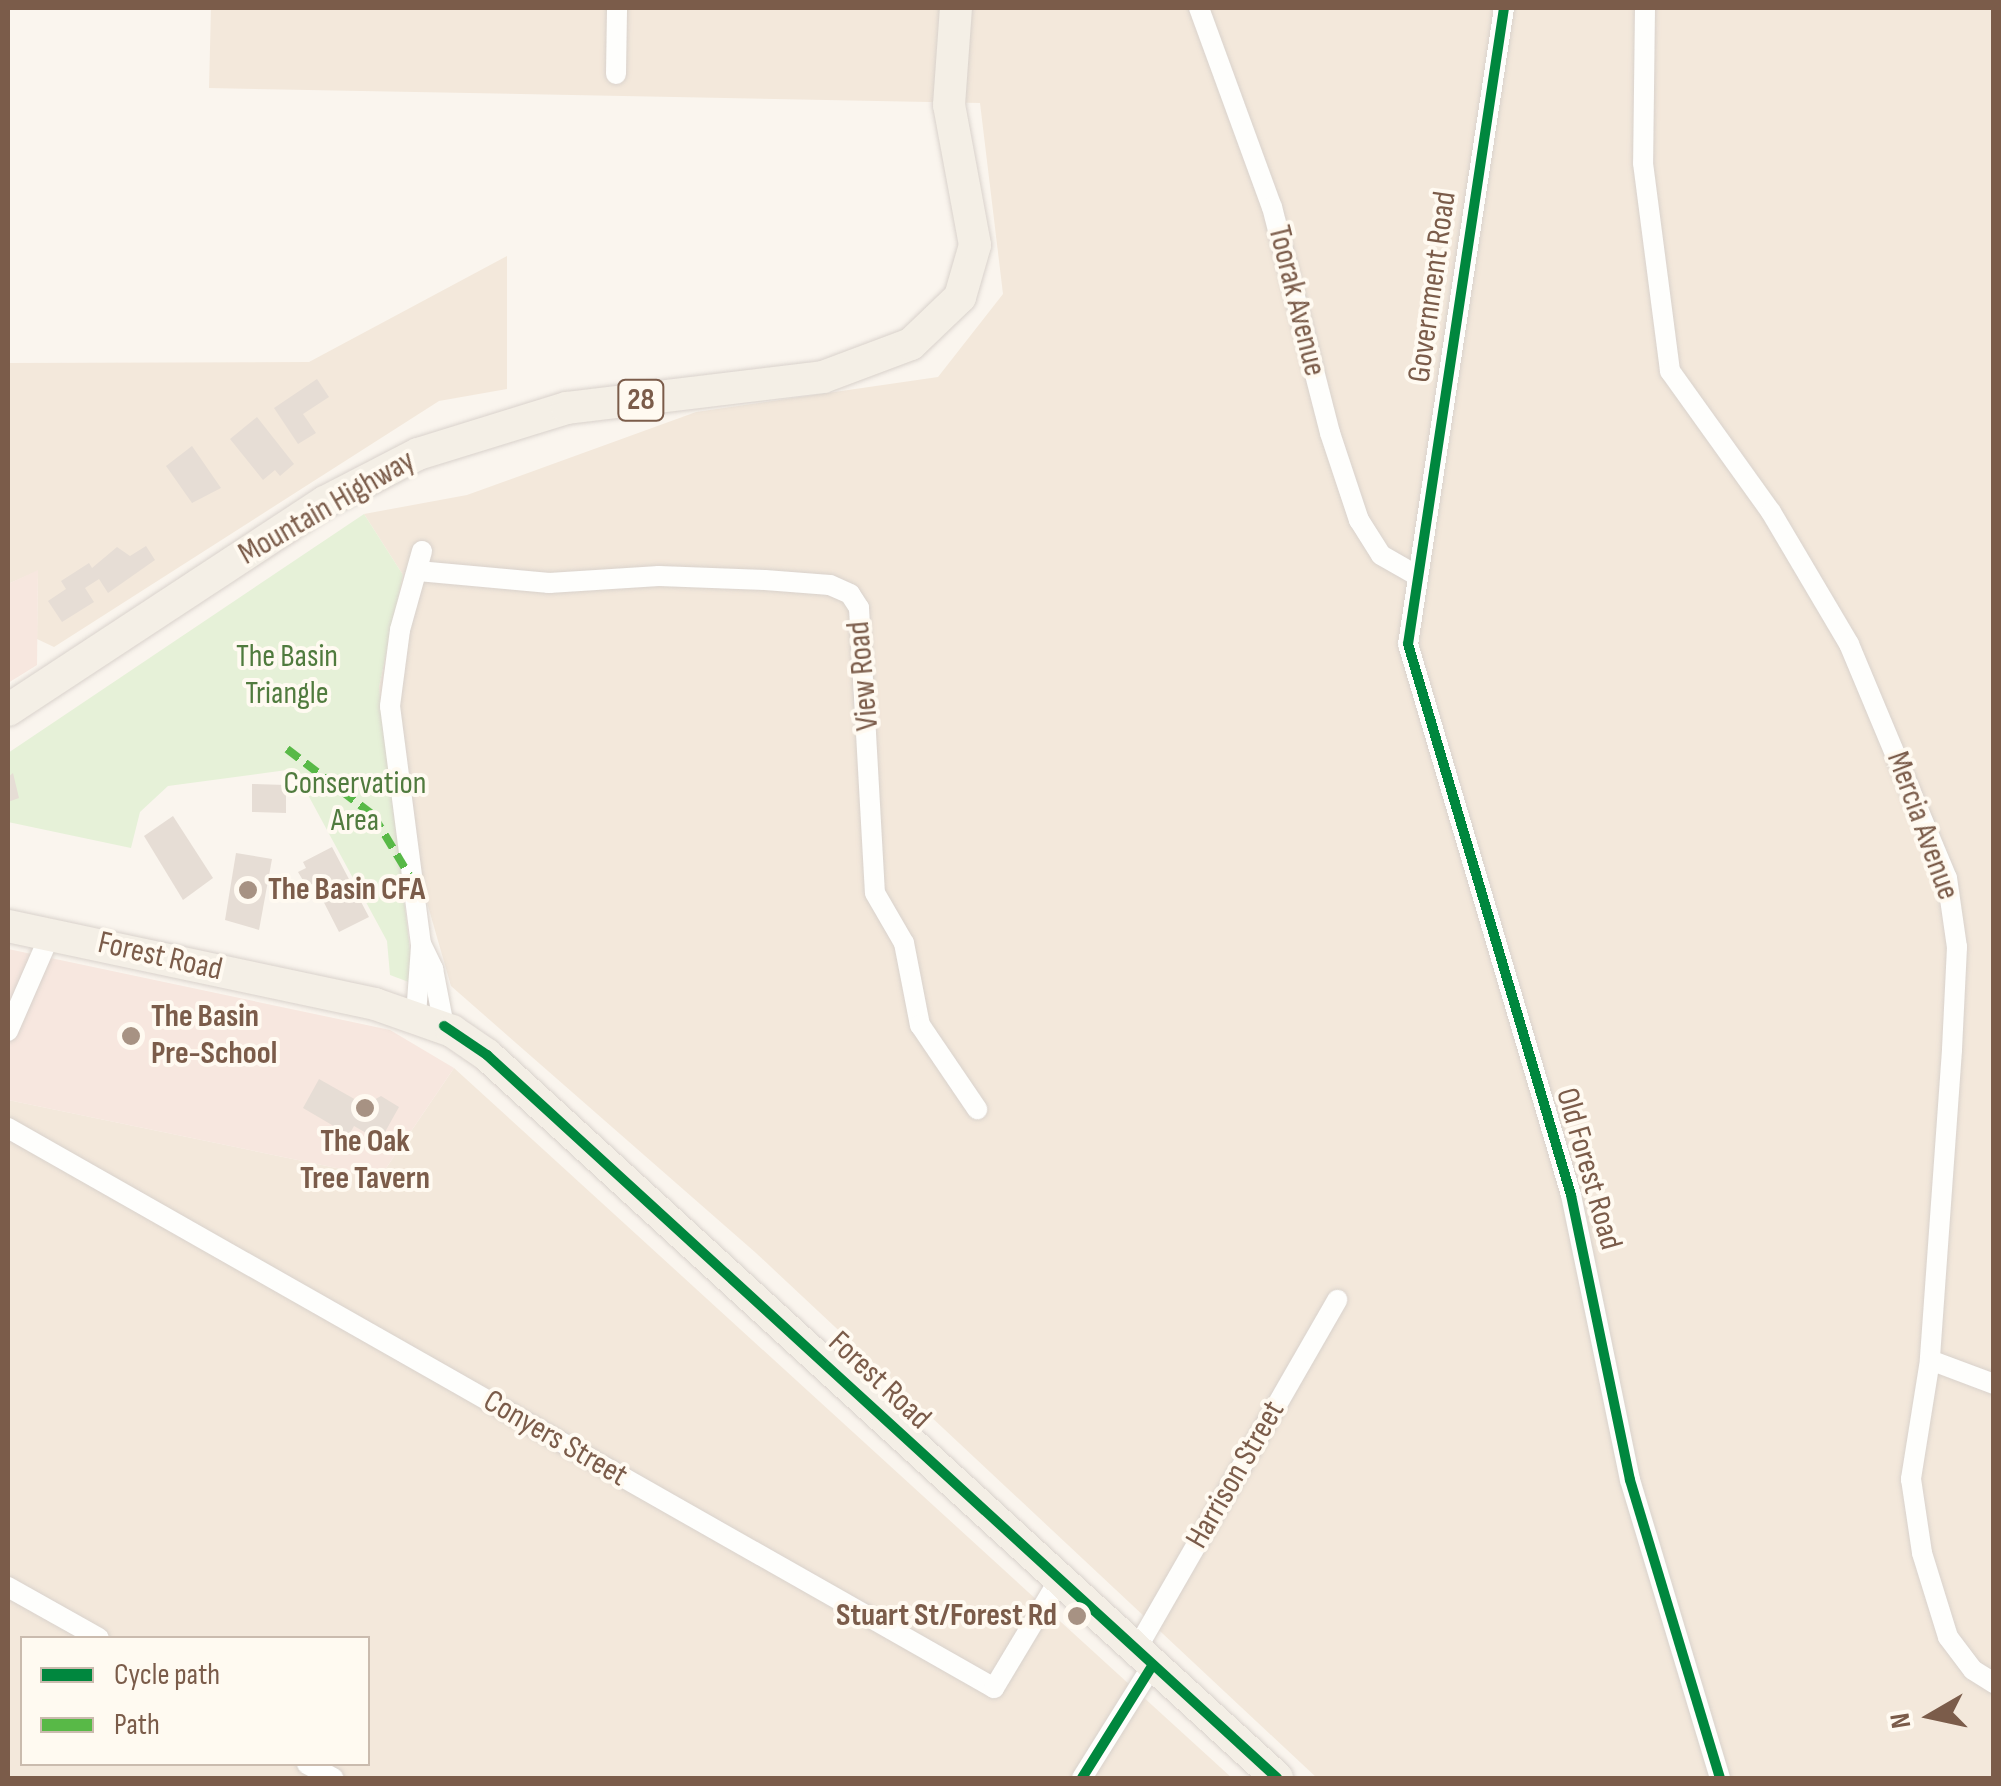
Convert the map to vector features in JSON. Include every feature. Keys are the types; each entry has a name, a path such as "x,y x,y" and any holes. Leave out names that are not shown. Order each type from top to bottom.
{"main road":[{"name":"Mountain Highway","path":"8,710 325,502 418,454 567,408 775,387 912,344 960,296 975,245 950,105 956,8"},
{"name":"Forest Road","path":"8,926 430,1020 487,1054 1277,1778"}],"street":[{"path":"616,74 617,8"},
{"name":"Toorak Avenue","path":"1198,8 1272,207 1330,433 1360,520 1381,555 1416,575"},
{"name":"Government Road","path":"1416,575 1504,8"},
{"name":"Mercia Avenue","path":"1645,8 1640,118 1670,371 1771,512 1849,644 1952,905 1957,947 1930,1360 1911,1479 1922,1553 1948,1637 1973,1670 1994,1682"},
{"name":"View Road","path":"421,944 390,706 400,630 420,561 549,582 765,580 830,585 850,594 859,608 875,893 904,944 920,1024 977,1109"},
{"name":"Old Forest Road","path":"1416,575 1408,644 1414,672 1571,1195 1630,1480 1720,1778"},
{"path":"8,1030 45,959 50,934"},
{"path":"421,944 430,1020"},
{"path":"421,944 433,969 430,1020"},
{"name":"Conyers Street","path":"8,1128 994,1688 1059,1580"},
{"name":"Harrison Street","path":"1082,1778 1337,1300"},
{"path":"1930,1360 1994,1384"},
{"path":"8,1588 94,1636"},
{"path":"311,1766 333,1778"}],"shaded area":[{"path":"211,8 1993,8 1993,1778 1317,1778 756,1253 451,986 385,756 379,687 403,575 364,514 467,495 696,412 938,377 1003,294 980,103 209,88"},
{"path":"507,256 507,389 439,401 54,647 37,639 38,571 8,584 8,363 309,362"},
{"path":"38,570 37,665 8,683 8,584"},
{"path":"8,949 390,1030 454,1068 380,1177 8,1100"},
{"path":"454,1068 1232,1778 8,1778 8,1100 380,1177"}],"green space":[{"name":"The Basin Triangle","path":"364,514 403,575 379,687 414,984 390,975 387,941 294,769 168,786 140,812 131,848 8,822 8,753"}],"building":[{"path":"317,379 329,397 303,414 316,433 298,444 274,408"},
{"path":"257,417 294,464 280,476 275,470 263,480 230,439"},
{"path":"192,446 221,488 192,503 166,466"},
{"path":"146,546 155,560 108,593 99,579 85,588 94,602 62,622 48,601 66,589 61,581 89,563 92,568 117,547 130,556"},
{"path":"13,773 19,798 8,802 8,777"},
{"path":"252,784 286,785 286,813 252,812"},
{"path":"173,816 213,878 183,900 144,836"},
{"path":"332,847 369,917 339,932 314,883 307,887 298,872 306,868 303,862"},
{"name":"The Basin CFA","path":"236,853 272,859 259,930 225,920"},
{"path":"319,1079 365,1105 381,1096 399,1107 380,1141 354,1126 349,1135 303,1108"}],"marked path":[{"path":"287,749 373,815 409,875"}],"cycle path":[{"path":"1504,8 1408,644 1571,1195 1630,1480 1720,1778"},
{"path":"444,1026 487,1055 1277,1778"},
{"path":"1082,1778 1152,1666"}],"place":[{"name":"The Basin CFA","path":"248,890"},
{"name":"The Basin Pre-School","path":"131,1036"},
{"name":"The Oak Tree Tavern","path":"365,1108"},
{"name":"Stuart St/Forest Rd","path":"1077,1616"}],"park label":[{"name":"Conservation Area","path":"355,804"}]}
